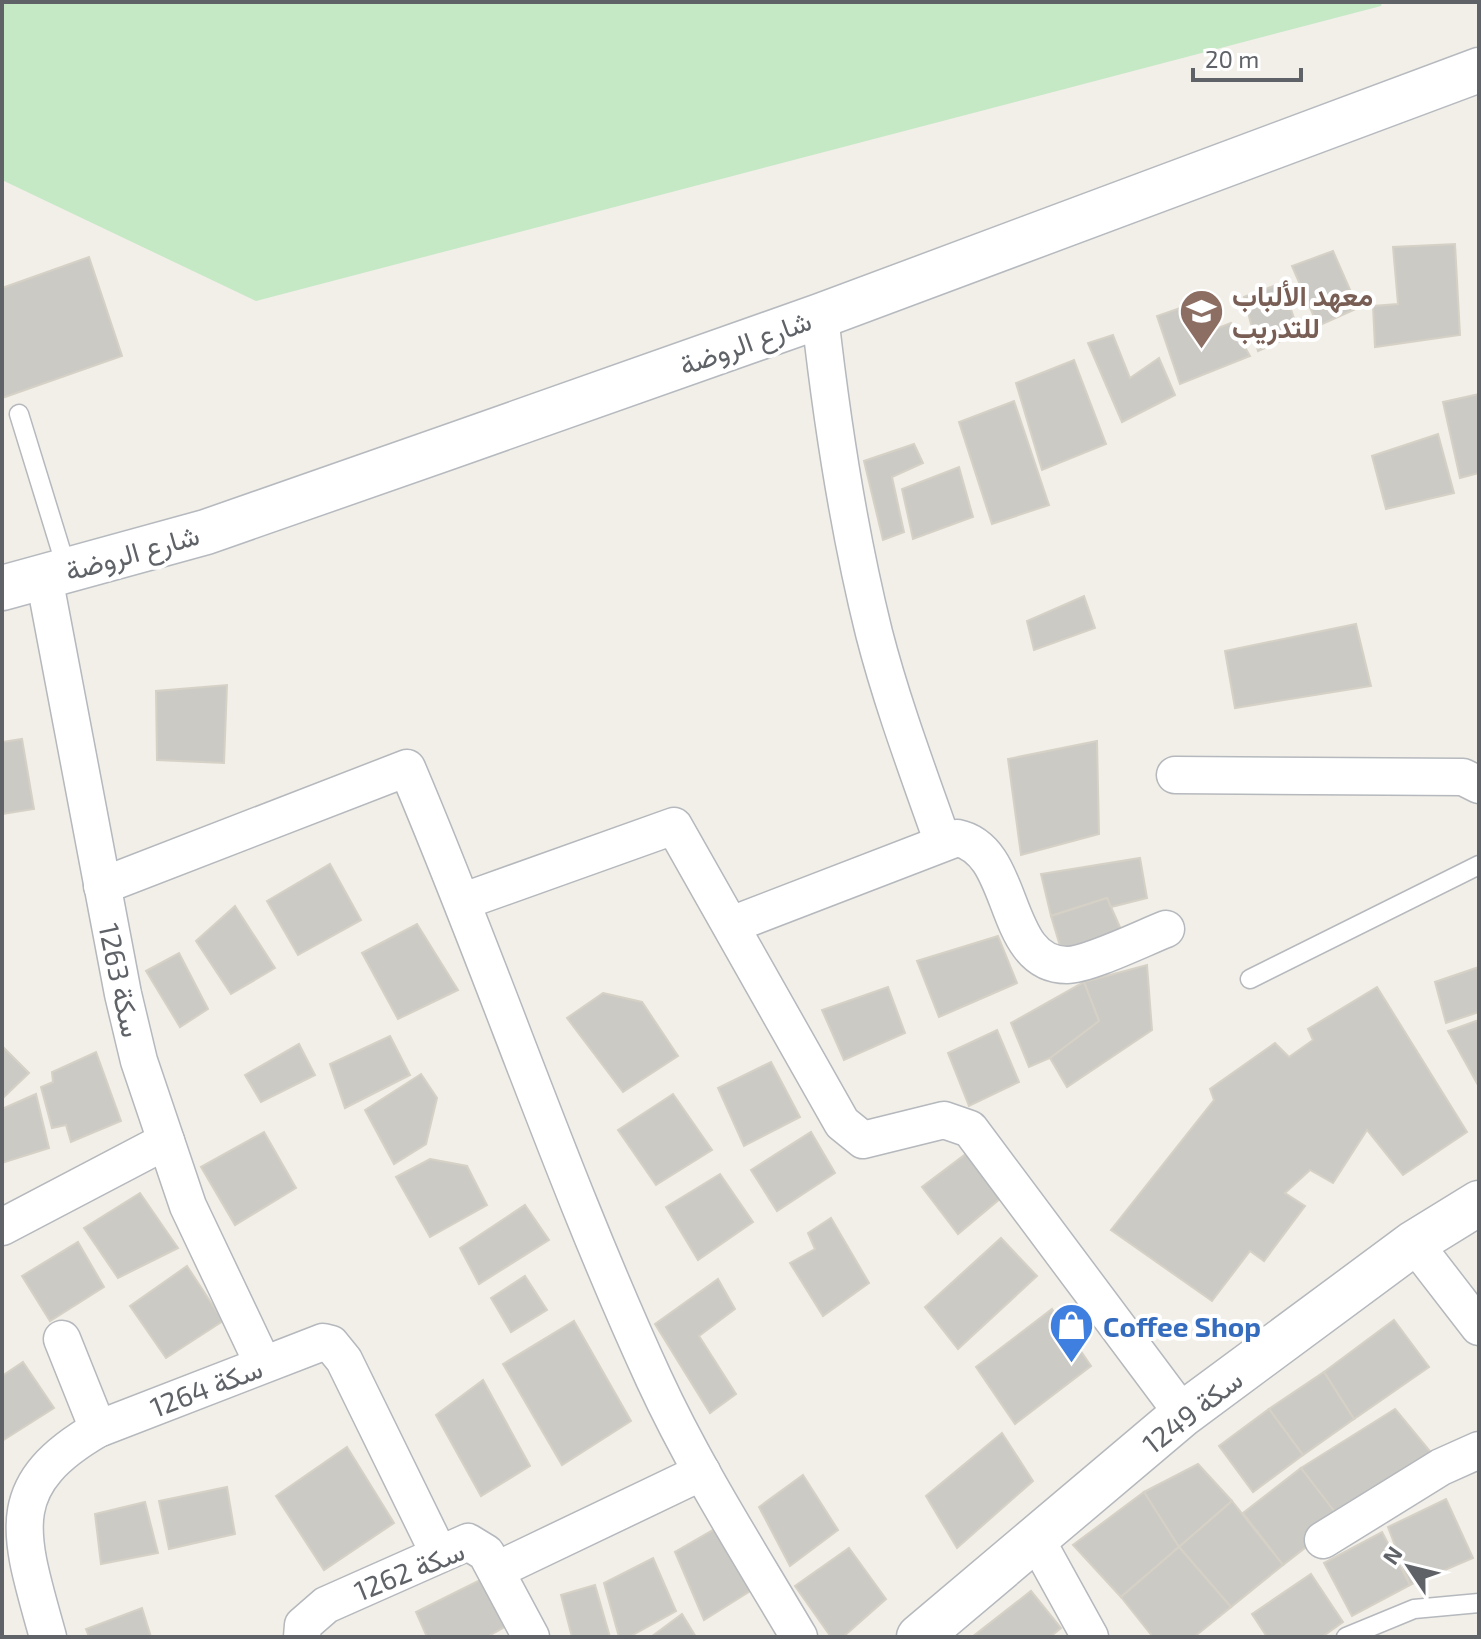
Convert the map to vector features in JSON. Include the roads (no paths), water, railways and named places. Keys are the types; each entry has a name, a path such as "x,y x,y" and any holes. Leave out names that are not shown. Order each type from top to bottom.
{"main road":[{"name":"شارع الروضة","path":"2,588 220,527 820,316 1479,70"},
{"name":"سكة 1249","path":"919,1637 1037,1541 1183,1414 1414,1243 1479,1203"}],"street":[{"path":"820,316 834,438 875,635 906,739 942,840"},
{"name":"سكة 1263","path":"56,573 102,886 139,1061 188,1206 263,1364"},
{"path":"102,886 407,768 464,901 609,1278 655,1382 702,1472 799,1637"},
{"path":"1175,775 1463,777 1479,785"},
{"path":"464,901 674,826 842,1123 863,1140 944,1120 970,1129 1183,1414"},
{"path":"731,925 942,840 970,840 983,851 1032,951 1047,962 1068,965 1166,929"},
{"path":"6,1214 166,1141"},
{"path":"1414,1243 1479,1327"},
{"path":"62,1339 98,1429"},
{"name":"سكة 1264","path":"48,1637 16,1521 20,1490 35,1468 66,1444 98,1429 323,1342 338,1351 438,1552"},
{"path":"1323,1540 1441,1467 1479,1450"},
{"path":"497,1570 702,1472"},
{"path":"1037,1541 1090,1637"},
{"name":"سكة 1262","path":"302,1637 303,1625 326,1605 460,1543 475,1543 497,1570 531,1637"}],"lane":[{"path":"19,414 56,573"},
{"path":"1250,979 1479,865"},
{"path":"1346,1637 1414,1609 1479,1603"}],"place":[{"name":"معهد الألباب للتدريب","path":"1201,350"},
{"name":"Coffee Shop","path":"1072,1365"}]}
